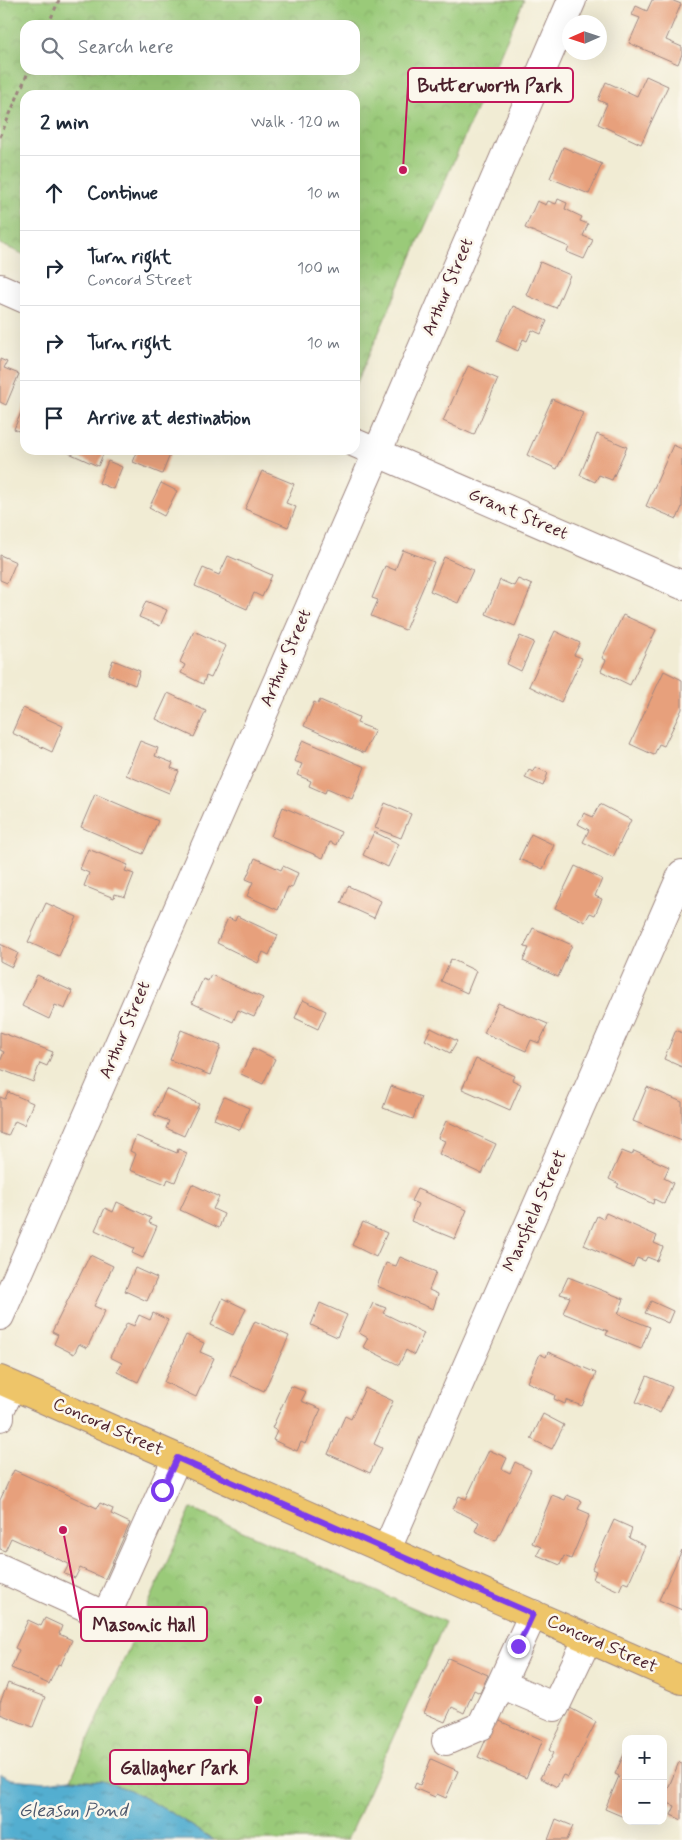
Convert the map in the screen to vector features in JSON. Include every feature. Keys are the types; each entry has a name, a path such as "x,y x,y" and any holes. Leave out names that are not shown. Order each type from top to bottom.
{"main road":[{"name":"Concord Street","path":"6,1383 682,1680"}],"street":[{"name":"Arthur Street","path":"0,1316 366,448 572,0"},
{"path":"0,288 20,297"},
{"name":"Grant Street","path":"366,448 682,585"},
{"name":"Mansfield Street","path":"387,1549 682,874"},
{"path":"0,1417 6,1383"},
{"path":"0,1568 106,1616 177,1458"},
{"path":"446,1741 481,1726 533,1614"},
{"path":"501,1684 555,1707 588,1638"}],"path":[{"path":"50,20 59,0"},
{"path":"20,90 27,75"},
{"path":"0,137 20,91"}],"green space":[{"path":"0,0 524,0 360,376 360,90 20,90 20,253 0,244"},
{"path":"191,1508 445,1622 347,1840 214,1840 130,1790 102,1781 71,1779"}],"water":[{"name":"Gleason Pond","path":"0,1774 11,1779 46,1782 71,1779 102,1781 130,1790 214,1840 0,1840"}],"building":[{"path":"652,0 671,0 681,4 666,40 682,47 682,54 678,64 629,43 640,18 632,15 636,6 647,11"},
{"path":"646,76 668,86 641,144 598,124 607,104 598,100 606,82 637,96"},
{"path":"563,147 602,164 589,194 550,178"},
{"path":"558,199 567,203 565,209 582,217 580,221 588,224 583,236 593,240 584,259 567,252 569,247 525,228 537,201 546,205 548,201 556,204"},
{"path":"540,262 570,275 556,308 526,295"},
{"path":"513,306 547,321 541,334 532,330 527,341 523,339 518,351 497,341"},
{"path":"0,359 7,362 4,368 19,374 6,405 0,402"},
{"path":"468,366 498,379 474,435 443,421"},
{"path":"552,399 583,413 557,469 527,455"},
{"path":"20,415 20,432 14,429"},
{"path":"597,434 627,447 612,480 599,475 595,482 580,475"},
{"path":"673,445 682,449 682,507 677,519 646,506"},
{"path":"73,455 103,455 98,466"},
{"path":"136,455 170,455 162,474 133,462"},
{"path":"108,461 122,467 113,489 99,483"},
{"path":"262,471 294,484 286,503 296,507 288,527 245,509"},
{"path":"161,483 177,491 164,516 149,508"},
{"path":"403,550 434,562 405,630 371,616 378,600 372,598 385,566 395,570"},
{"path":"0,555 16,562 7,583 0,580"},
{"path":"228,556 272,575 262,597 254,593 247,609 195,586 203,568 219,575"},
{"path":"444,557 473,570 458,603 430,591"},
{"path":"518,579 532,585 515,626 486,614 500,580 514,586"},
{"path":"146,601 167,610 160,626 139,617"},
{"path":"623,615 656,630 630,685 601,671 606,660 602,658"},
{"path":"194,631 226,646 211,678 206,676 203,684 181,673 185,665 180,662"},
{"path":"555,631 580,643 574,655 582,658 561,702 529,686"},
{"path":"520,636 534,642 521,671 507,664"},
{"path":"113,660 140,671 135,685 108,674"},
{"path":"664,671 682,680 682,709 664,746 659,744 654,755 630,744"},
{"path":"168,693 206,711 194,737 156,719"},
{"path":"320,700 359,717 357,723 375,730 364,753 304,726 314,702 318,704"},
{"path":"23,708 63,726 52,752 12,733"},
{"path":"303,740 365,767 352,799 327,788 325,793 309,786 311,781 297,775 302,764 294,761"},
{"path":"140,741 158,748 155,756 173,763 171,768 179,771 169,793 126,775"},
{"path":"535,767 548,773 543,786 525,778 529,770 533,772"},
{"path":"95,794 158,821 143,854 81,827"},
{"path":"385,803 411,814 401,838 375,828"},
{"path":"600,804 631,820 613,857 583,842 589,830 578,824 584,813 593,817"},
{"path":"283,807 341,832 336,845 330,842 323,858 271,836"},
{"path":"374,832 399,844 388,867 363,855"},
{"path":"531,834 554,845 543,869 519,859"},
{"path":"88,849 128,865 125,871 134,874 125,897 115,894 114,898 84,886 89,873 80,869"},
{"path":"255,858 281,870 283,866 298,873 292,888 288,887 278,910 247,896 253,882 246,879"},
{"path":"575,866 602,879 595,896 602,899 595,915 590,913 585,922 555,908"},
{"path":"348,886 381,901 374,918 341,903"},
{"path":"46,903 77,917 59,956 28,942"},
{"path":"237,916 278,935 269,955 263,952 258,963 217,943 228,918 235,921"},
{"path":"533,928 572,945 558,977 523,961 529,948 524,947"},
{"path":"0,944 18,953 12,967 0,961"},
{"path":"451,959 476,971 467,993 441,981"},
{"path":"37,975 72,991 65,1009 55,1005 49,1019 22,1006"},
{"path":"211,975 263,998 254,1017 238,1010 233,1022 192,1003 203,979 208,981"},
{"path":"303,1000 326,1011 318,1029 295,1018"},
{"path":"498,1003 548,1024 539,1043 531,1040 526,1051 484,1033"},
{"path":"431,1028 457,1041 450,1053 425,1040"},
{"path":"181,1030 221,1046 210,1075 170,1060"},
{"path":"676,1030 682,1033 682,1067 664,1059"},
{"path":"0,1032 53,1052 47,1066 40,1063 33,1082 0,1069 0,1062 4,1052 0,1050"},
{"path":"253,1048 275,1059 263,1084 241,1074"},
{"path":"476,1059 514,1076 512,1080 521,1084 510,1110 462,1089"},
{"path":"391,1086 421,1097 413,1119 383,1108"},
{"path":"647,1087 682,1102 682,1141 633,1121"},
{"path":"166,1089 199,1104 184,1136 166,1128 169,1121 154,1115"},
{"path":"8,1092 33,1103 24,1125 15,1121 8,1136 0,1133 0,1097 5,1099"},
{"path":"224,1097 249,1108 240,1130 214,1119"},
{"path":"446,1121 496,1144 482,1174 439,1154 445,1141 438,1138"},
{"path":"136,1136 177,1153 178,1149 187,1153 175,1182 168,1179 166,1184 130,1170 136,1154 130,1151"},
{"path":"622,1151 632,1155 634,1151 669,1167 664,1178 673,1183 664,1204 654,1199 653,1204 617,1187 619,1184 609,1179"},
{"path":"192,1184 219,1197 213,1209 224,1214 219,1228 180,1210"},
{"path":"417,1189 467,1210 455,1239 411,1221 418,1204 411,1201"},
{"path":"117,1202 151,1218 149,1223 157,1226 143,1258 132,1253 134,1248 95,1230 105,1208 113,1212"},
{"path":"606,1213 657,1236 654,1243 663,1247 657,1261 647,1257 645,1261 637,1258 633,1267 584,1245 597,1216 603,1219"},
{"path":"363,1222 387,1233 376,1257 352,1245"},
{"path":"90,1255 113,1266 94,1306 105,1311 87,1348 79,1344 74,1354 54,1344 58,1335 52,1332"},
{"path":"400,1257 436,1272 429,1290 438,1294 433,1309 377,1286 386,1263 396,1266"},
{"path":"135,1268 157,1278 147,1301 125,1291"},
{"path":"568,1277 624,1299 618,1314 650,1327 641,1349 606,1335 608,1331 563,1313 570,1297 560,1294"},
{"path":"223,1298 246,1309 233,1335 211,1325"},
{"path":"651,1301 673,1311 668,1323 645,1313"},
{"path":"320,1303 347,1315 337,1337 311,1325"},
{"path":"373,1303 386,1308 383,1313 424,1333 414,1355 406,1350 399,1365 363,1347 368,1338 359,1333"},
{"path":"153,1313 168,1320 138,1382 117,1372 122,1363 110,1357 127,1323 134,1326 139,1315 150,1320"},
{"path":"255,1321 289,1336 264,1391 230,1375"},
{"path":"186,1335 204,1343 200,1352 214,1358 196,1397 164,1382"},
{"path":"548,1352 596,1373 582,1406 566,1400 565,1404 554,1399 555,1395 527,1382 540,1354 546,1357"},
{"path":"647,1376 672,1387 660,1413 636,1402"},
{"path":"291,1386 306,1392 301,1401 321,1409 305,1444 301,1442 297,1451 273,1440 277,1431 272,1428"},
{"path":"365,1388 393,1401 374,1444 382,1448 370,1473 328,1454 345,1416 351,1419"},
{"path":"543,1414 564,1425 552,1449 531,1439"},
{"path":"489,1450 507,1458 502,1469 510,1473 515,1462 531,1470 496,1541 475,1531 479,1522 453,1509 459,1496 466,1499"},
{"path":"14,1470 97,1508 100,1503 113,1509 111,1514 130,1523 105,1579 80,1568 75,1578 64,1574 69,1564 11,1538 5,1551 0,1549 0,1500"},
{"path":"552,1495 565,1500 567,1495 582,1501 578,1509 590,1514 571,1559 564,1556 560,1565 537,1555 541,1547 532,1543"},
{"path":"614,1520 632,1528 629,1538 645,1546 628,1584 623,1582 619,1591 593,1579 596,1571 592,1569"},
{"path":"682,1550 682,1610 659,1600"},
{"path":"45,1618 62,1626 59,1634 72,1640 61,1665 58,1664 49,1684 11,1668 19,1650 15,1648 28,1620 41,1626"},
{"path":"448,1658 488,1675 480,1693 474,1690 464,1713 452,1707 445,1722 424,1713"},
{"path":"8,1683 45,1697 33,1727 0,1714 0,1703"},
{"path":"570,1708 596,1722 568,1777 563,1775 557,1787 540,1778 553,1753 549,1750"},
{"path":"495,1719 543,1740 526,1778 478,1757"},
{"path":"431,1759 458,1771 446,1798 437,1794 435,1797 414,1788 416,1783 420,1785"},
{"path":"622,1759 622,1816 605,1809 619,1776 615,1774"},
{"path":"679,1762 682,1763 682,1820 671,1815 675,1806 667,1803 667,1791"},
{"path":"556,1819 573,1826 567,1840 548,1840"}],"place":[{"name":"Butterworth Park","path":"403,170"},
{"name":"Masonic Hall","path":"63,1530"},
{"name":"Gallagher Park","path":"258,1700"}],"route":[{"path":"162,1490 177,1458 387,1549 533,1614 518,1646"}]}
